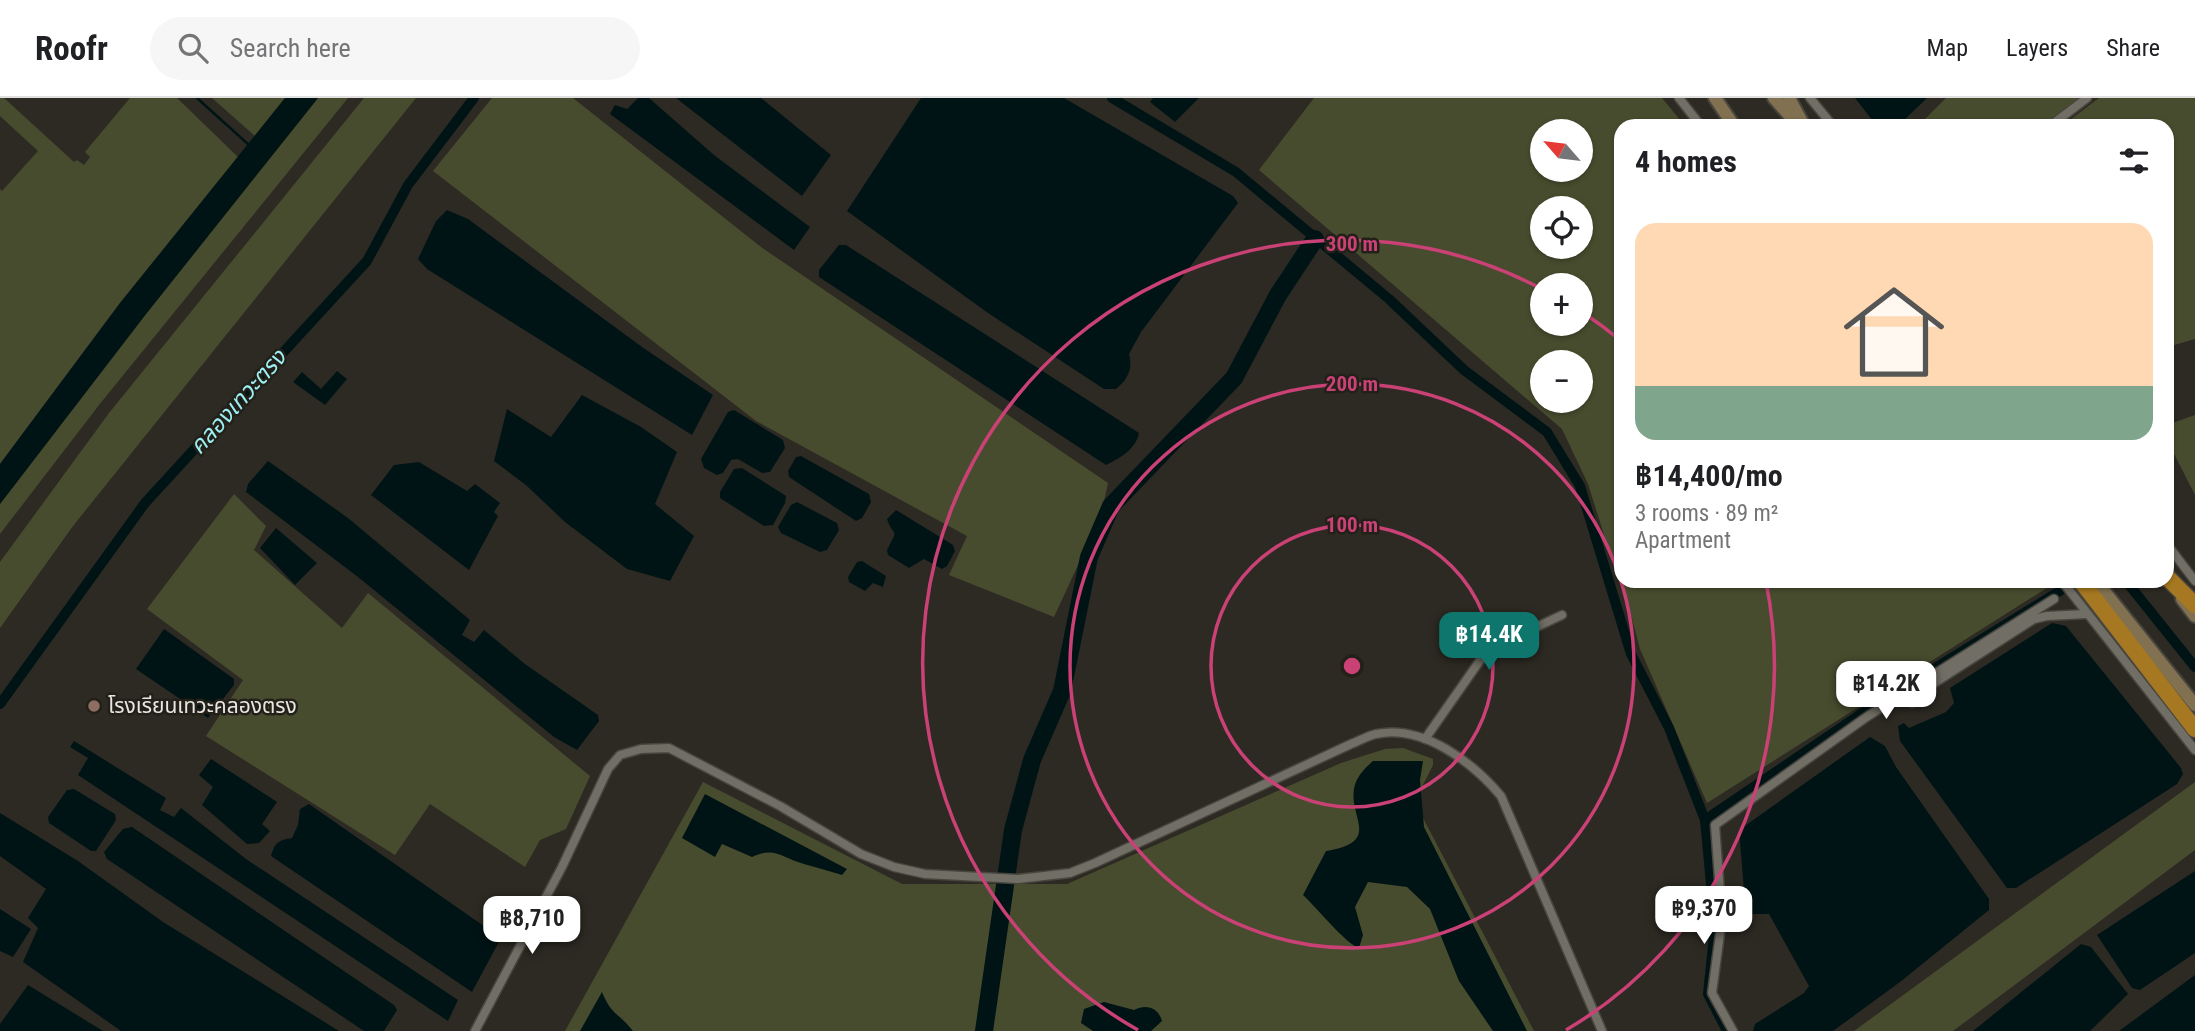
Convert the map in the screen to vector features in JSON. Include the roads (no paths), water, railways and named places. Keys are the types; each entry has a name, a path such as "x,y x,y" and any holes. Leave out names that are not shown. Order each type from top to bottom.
{"highway":[{"path":"2174,585 2195,605"},
{"path":"2089,589 2148,671 2195,729"}],"main road":[{"path":"1715,98 1729,119"},
{"path":"1774,98 1795,119"},
{"path":"1789,98 1799,119"},
{"path":"2174,588 2195,616"},
{"path":"2089,589 2195,705"}],"street":[{"path":"1679,98 1696,119"},
{"path":"2059,119 2087,98"},
{"path":"1814,99 1828,119"},
{"path":"2174,553 2195,581"},
{"path":"2089,589 2087,614 2195,750"},
{"path":"1732,1031 1712,993 1722,919 1715,825 1868,716 2054,599"},
{"path":"1912,703 1925,689 2034,620 2046,615 2087,614"},
{"path":"1425,739 1481,659 1513,638 1562,615"},
{"path":"475,1031 562,867 608,769 620,755 641,749 669,748 780,806 861,854 894,866 925,874 1018,879 1070,873 1095,863 1377,734 1407,734 1425,739 1478,769 1501,796 1602,1031"}],"waterway":[{"path":"197,98 249,145"},
{"name":"คลองเทวะตรง","path":"0,704 145,503 367,261 408,185 474,98"},
{"path":"1112,98 1236,172 1389,299 1464,370 1547,432 1580,486 1631,654 1669,728 1705,820 1715,926 1708,994 1727,1031"},
{"path":"984,1031 1013,830 1032,760 1062,691 1089,557 1111,506 1234,378 1278,295 1315,239"},
{"path":"1705,820 1864,712 2065,588"},
{"path":"2132,588 2195,667"}],"place":[{"name":"โรงเรียนเทวะคลองตรง","path":"94,706"}]}
